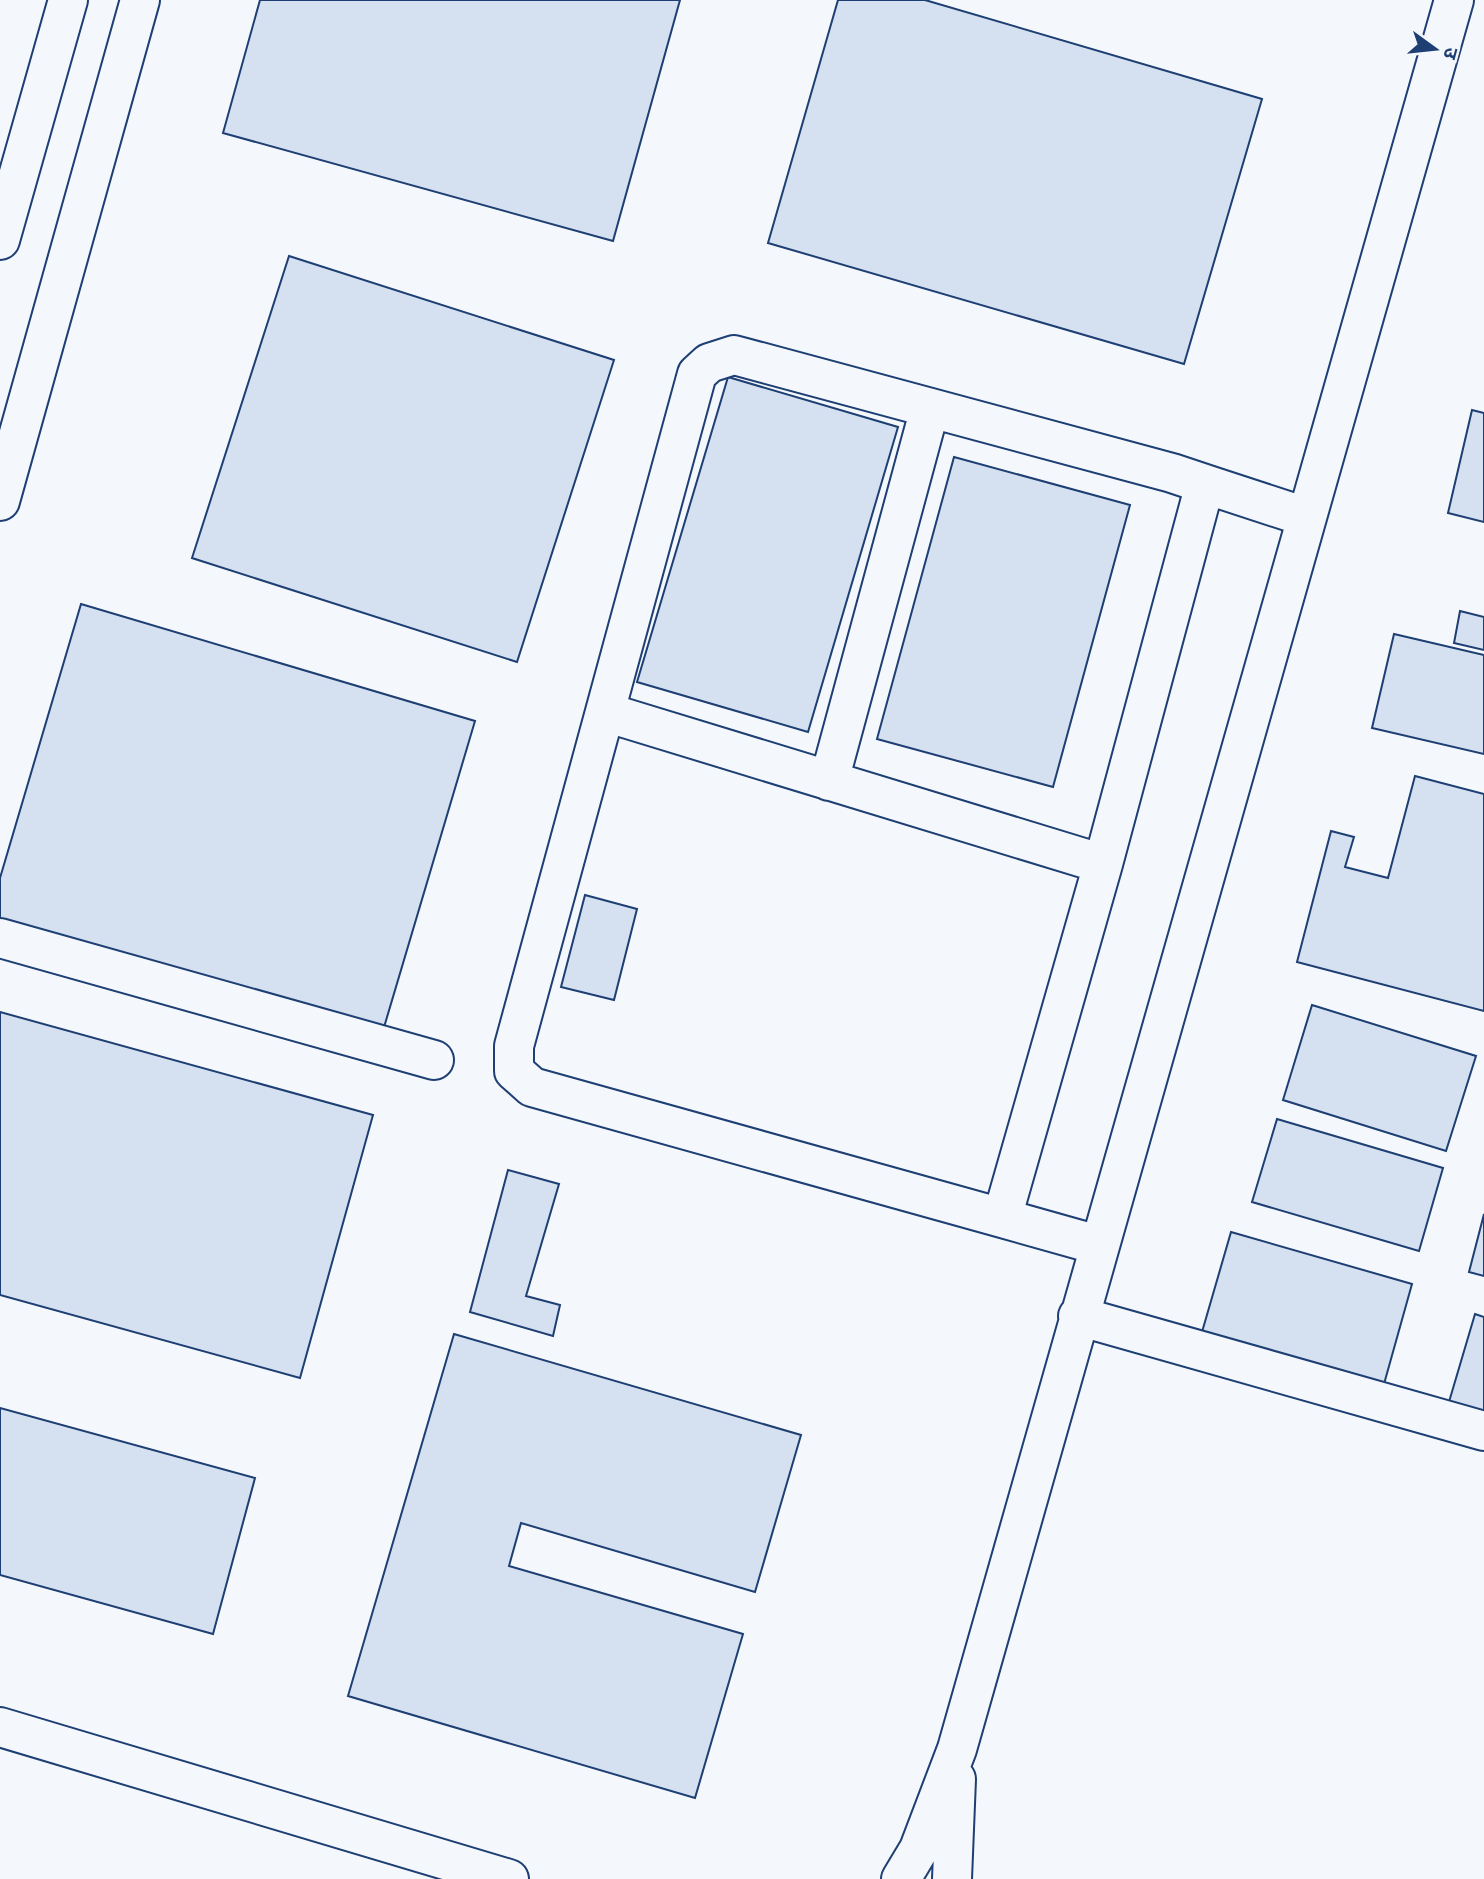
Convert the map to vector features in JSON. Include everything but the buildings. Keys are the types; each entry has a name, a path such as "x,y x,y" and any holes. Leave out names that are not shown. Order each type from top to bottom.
{"street":[{"path":"0,240 68,0"},
{"path":"0,501 140,0"},
{"path":"901,1879 919,1849 957,1749 1098,1245 1454,0"},
{"path":"1098,1245 532,1087 514,1071 514,1046 697,374 709,363 734,355 1172,473 1306,517"},
{"path":"829,781 930,408"},
{"path":"1002,1219 1205,484"},
{"path":"605,712 1102,864"},
{"path":"0,938 434,1060"},
{"path":"1078,1316 1484,1431"},
{"path":"0,1727 509,1879"},
{"path":"952,1879 957,1749"}]}
